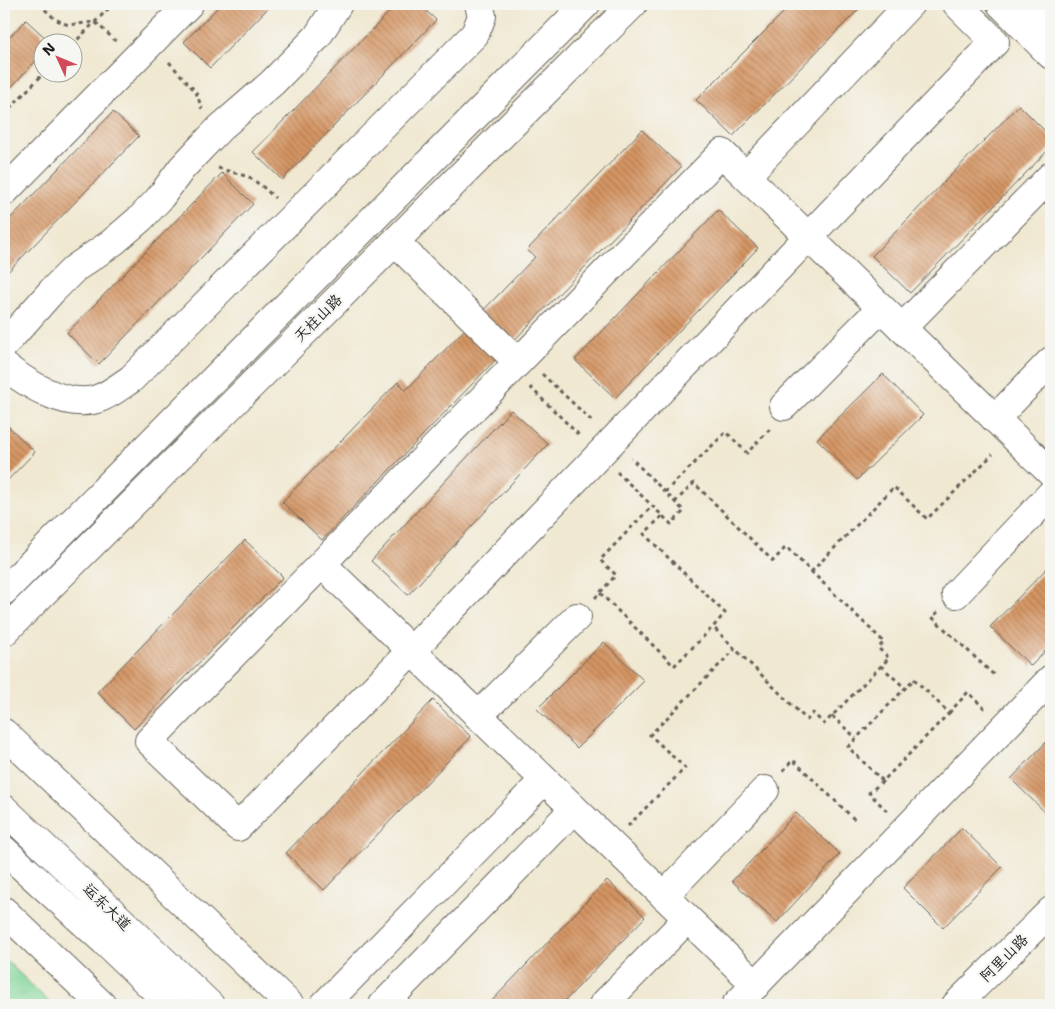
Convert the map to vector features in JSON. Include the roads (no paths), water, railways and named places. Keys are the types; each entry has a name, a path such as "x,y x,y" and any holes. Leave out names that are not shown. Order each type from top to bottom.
{"street":[{"path":"4,192 189,4"},
{"path":"4,345 74,269 113,242 147,212 182,168 220,128 272,83 317,37 338,4"},
{"path":"4,366 40,389 63,399 77,401 96,400 131,379 475,34 482,16 479,4"},
{"name":"天柱山路","path":"4,591 586,4"},
{"name":"天柱山路","path":"4,632 633,4"},
{"path":"746,176 910,4"},
{"path":"957,4 995,42 808,236 411,651 238,827 149,741 722,153 808,236 1003,427 1051,473"},
{"path":"1001,4 1051,54"},
{"path":"1036,4 1051,19"},
{"path":"902,328 1051,176"},
{"path":"395,242 518,362"},
{"path":"784,406 881,308"},
{"path":"1003,427 1051,361"},
{"path":"956,594 1051,494"},
{"path":"322,564 756,985"},
{"path":"478,716 577,617"},
{"path":"736,1005 1051,679"},
{"path":"4,733 290,1005"},
{"path":"324,1005 544,780"},
{"path":"664,896 766,790"},
{"name":"运东大道","path":"4,809 210,1005"},
{"path":"383,1005 574,809"},
{"name":"运东大道","path":"4,850 171,1005"},
{"path":"4,910 102,1005"},
{"name":"阿里山路","path":"956,1005 1051,911"},
{"path":"603,1005 687,919"}]}
